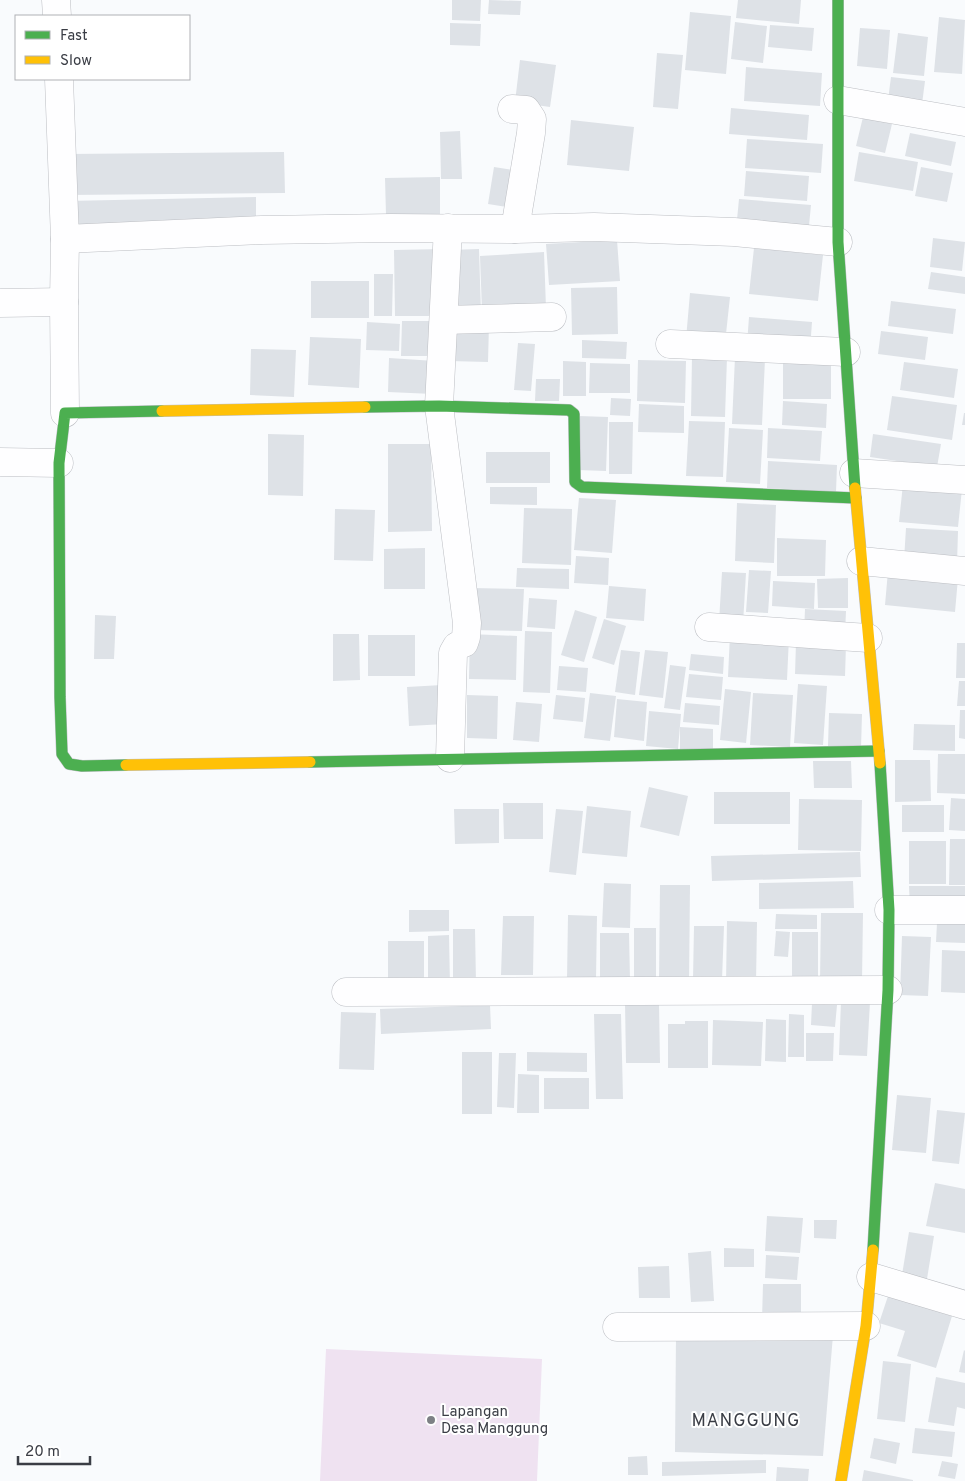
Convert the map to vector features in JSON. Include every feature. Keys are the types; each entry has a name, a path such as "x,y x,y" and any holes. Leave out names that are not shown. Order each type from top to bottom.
{"street":[{"path":"56,0 57,15"},
{"path":"838,0 838,242 855,486 879,751 889,910 888,990 871,1277 866,1326 841,1481"},
{"path":"59,80 65,239 65,413 59,463 60,697 62,754 69,764 82,766 879,751"},
{"path":"838,100 965,122"},
{"path":"512,109 526,110 532,119 532,133 515,229"},
{"path":"65,239 262,230 594,227 734,232 838,242"},
{"path":"448,228 439,406 467,623 464,643 457,646 453,653 450,758"},
{"path":"0,303 64,302"},
{"path":"444,320 552,317"},
{"path":"670,344 846,352"},
{"path":"65,413 439,406 569,410 574,414 575,482 582,487 855,486 965,480"},
{"path":"0,462 59,463"},
{"path":"861,560 965,571"},
{"path":"709,627 868,638"},
{"path":"889,910 965,910"},
{"path":"346,992 888,990"},
{"path":"871,1277 965,1305"},
{"path":"617,1327 866,1326"}],"shaded area":[{"name":"Lapangan Desa Manggung","path":"326,1349 542,1359 537,1481 320,1481"}],"building":[{"path":"452,0 481,0 480,21 452,20"},
{"path":"489,0 521,1 520,15 488,14"},
{"path":"738,0 801,0 799,24 736,18"},
{"path":"690,12 731,16 726,74 685,70"},
{"path":"939,17 965,20 962,74 934,72"},
{"path":"735,22 767,26 763,63 731,59"},
{"path":"450,23 481,24 480,46 450,45"},
{"path":"770,25 814,28 812,51 768,47"},
{"path":"860,28 890,30 887,69 857,66"},
{"path":"898,33 928,37 924,76 893,73"},
{"path":"657,53 683,55 678,109 653,107"},
{"path":"520,60 556,65 550,107 515,102"},
{"path":"746,67 822,73 820,106 744,101"},
{"path":"891,77 925,81 922,104 888,100"},
{"path":"731,108 809,115 807,140 729,134"},
{"path":"863,117 892,124 885,153 856,146"},
{"path":"571,120 634,127 629,171 567,165"},
{"path":"460,131 462,179 441,179 440,132"},
{"path":"910,133 956,142 951,166 905,156"},
{"path":"747,139 823,144 821,173 745,168"},
{"path":"284,152 285,193 68,195 68,154"},
{"path":"859,152 918,162 913,191 854,181"},
{"path":"494,167 520,171 513,208 488,204"},
{"path":"921,167 953,173 947,202 915,196"},
{"path":"746,171 809,176 807,201 744,196"},
{"path":"440,177 440,214 386,215 385,178"},
{"path":"256,197 256,228 68,232 67,201"},
{"path":"739,199 811,205 808,236 736,230"},
{"path":"933,238 965,242 962,271 930,267"},
{"path":"617,240 620,281 549,285 546,244"},
{"path":"754,248 823,255 818,301 749,294"},
{"path":"442,249 443,316 395,316 394,250"},
{"path":"479,249 481,314 452,314 450,250"},
{"path":"544,252 546,308 482,311 480,256"},
{"path":"931,272 965,277 965,294 928,289"},
{"path":"374,274 393,274 392,316 374,316"},
{"path":"311,281 369,281 369,318 311,318"},
{"path":"617,287 618,334 572,335 571,288"},
{"path":"690,293 730,297 725,343 686,339"},
{"path":"891,301 956,309 953,334 888,326"},
{"path":"749,317 812,322 810,349 747,344"},
{"path":"402,321 439,321 438,356 401,356"},
{"path":"367,322 400,324 399,351 366,350"},
{"path":"450,323 489,324 488,362 449,361"},
{"path":"881,331 928,337 925,360 878,354"},
{"path":"310,337 361,339 359,388 308,385"},
{"path":"582,340 627,342 626,359 582,358"},
{"path":"518,343 535,344 531,391 514,390"},
{"path":"251,349 296,350 294,397 250,395"},
{"path":"692,356 727,357 725,417 691,416"},
{"path":"735,357 765,359 762,425 732,424"},
{"path":"389,358 435,361 433,394 388,392"},
{"path":"638,360 686,361 685,403 637,401"},
{"path":"563,361 586,362 586,396 563,396"},
{"path":"904,362 958,369 954,398 900,390"},
{"path":"590,363 630,364 630,393 589,393"},
{"path":"783,363 831,364 831,399 783,399"},
{"path":"536,379 560,379 559,401 535,401"},
{"path":"892,396 957,405 952,440 887,430"},
{"path":"611,398 631,399 630,416 610,415"},
{"path":"783,401 827,404 826,428 782,425"},
{"path":"639,404 684,406 684,433 638,432"},
{"path":"964,413 965,425 962,425"},
{"path":"579,416 608,417 606,471 578,470"},
{"path":"689,421 725,422 723,477 686,476"},
{"path":"609,422 633,422 632,474 609,474"},
{"path":"729,428 763,430 760,484 726,482"},
{"path":"768,428 822,431 820,461 767,458"},
{"path":"268,434 304,435 303,496 268,495"},
{"path":"873,434 941,444 937,467 870,457"},
{"path":"388,444 431,444 432,531 388,532"},
{"path":"486,452 550,452 550,483 486,483"},
{"path":"768,461 837,465 836,492 767,488"},
{"path":"903,484 962,489 958,527 899,522"},
{"path":"490,487 537,487 537,505 490,504"},
{"path":"579,498 616,500 612,553 574,550"},
{"path":"737,503 776,505 774,563 735,561"},
{"path":"524,508 572,509 571,565 522,563"},
{"path":"335,509 375,510 373,561 334,560"},
{"path":"906,528 958,531 957,563 904,560"},
{"path":"777,538 826,540 825,576 777,576"},
{"path":"425,548 425,589 384,589 384,549"},
{"path":"576,556 609,558 608,585 574,583"},
{"path":"517,568 569,569 569,589 516,587"},
{"path":"749,570 771,571 768,613 746,612"},
{"path":"888,571 958,578 955,612 885,605"},
{"path":"722,572 746,573 743,624 719,622"},
{"path":"848,578 848,608 818,608 817,579"},
{"path":"773,581 815,583 814,609 772,606"},
{"path":"609,586 646,589 644,621 606,618"},
{"path":"472,588 524,589 522,631 471,630"},
{"path":"529,598 557,600 555,629 527,627"},
{"path":"805,609 846,611 845,634 804,633"},
{"path":"575,610 597,617 584,662 561,655"},
{"path":"95,615 116,616 114,659 94,659"},
{"path":"604,619 626,626 614,665 592,658"},
{"path":"525,631 552,632 550,693 523,692"},
{"path":"333,634 359,634 360,680 333,681"},
{"path":"470,634 517,636 516,680 469,679"},
{"path":"730,634 789,637 787,680 728,677"},
{"path":"368,635 415,635 415,676 368,676"},
{"path":"796,643 846,645 845,676 795,674"},
{"path":"957,643 965,643 965,678 956,678"},
{"path":"621,650 640,652 635,695 615,692"},
{"path":"645,650 668,652 663,698 639,695"},
{"path":"691,654 724,657 723,674 689,670"},
{"path":"670,665 686,667 680,710 664,708"},
{"path":"559,666 588,668 586,692 557,690"},
{"path":"689,674 723,677 721,700 686,697"},
{"path":"959,681 965,681 965,706 957,706"},
{"path":"798,684 827,686 823,745 794,743"},
{"path":"442,685 445,724 409,726 407,687"},
{"path":"725,689 751,692 746,743 720,740"},
{"path":"590,693 616,696 610,741 584,738"},
{"path":"753,693 793,695 790,747 750,745"},
{"path":"467,695 498,696 497,739 467,738"},
{"path":"556,695 585,698 583,722 553,719"},
{"path":"617,699 647,702 644,741 614,737"},
{"path":"516,702 542,704 539,742 513,740"},
{"path":"685,703 720,706 719,725 683,722"},
{"path":"960,710 965,710 965,739 959,738"},
{"path":"649,711 681,714 678,749 646,746"},
{"path":"829,713 862,714 861,748 828,746"},
{"path":"914,724 955,725 955,751 913,750"},
{"path":"680,727 713,729 713,750 680,749"},
{"path":"938,754 965,754 965,794 937,793"},
{"path":"895,760 930,760 931,801 895,802"},
{"path":"813,761 851,761 852,788 814,788"},
{"path":"649,787 688,796 679,836 640,827"},
{"path":"714,792 790,792 790,824 714,824"},
{"path":"951,798 965,799 965,831 949,830"},
{"path":"799,799 862,800 861,851 798,850"},
{"path":"503,803 543,803 543,839 504,839"},
{"path":"902,805 944,805 944,832 902,832"},
{"path":"587,806 631,811 627,857 582,853"},
{"path":"454,809 499,809 499,843 455,844"},
{"path":"556,809 583,811 576,875 549,872"},
{"path":"950,839 965,839 965,885 949,885"},
{"path":"909,841 946,841 946,884 909,884"},
{"path":"860,852 861,877 712,881 711,856"},
{"path":"853,881 854,908 759,909 759,883"},
{"path":"604,883 631,884 630,928 602,927"},
{"path":"660,885 690,885 689,984 659,983"},
{"path":"909,886 965,886 965,909 910,909"},
{"path":"409,910 449,910 449,931 409,932"},
{"path":"821,913 863,913 862,981 820,981"},
{"path":"776,914 817,915 817,929 775,929"},
{"path":"568,915 597,916 596,979 567,979"},
{"path":"503,916 534,916 533,975 501,975"},
{"path":"727,921 757,922 756,983 726,983"},
{"path":"937,923 965,924 965,943 936,942"},
{"path":"694,926 724,926 722,980 693,980"},
{"path":"634,928 656,928 656,983 634,982"},
{"path":"453,929 475,929 476,983 453,983"},
{"path":"776,931 790,932 788,957 774,956"},
{"path":"792,932 818,932 818,985 792,984"},
{"path":"600,933 629,933 630,980 600,981"},
{"path":"449,935 450,986 428,987 428,936"},
{"path":"902,936 931,937 928,996 900,995"},
{"path":"388,941 424,941 424,986 388,986"},
{"path":"942,950 965,951 965,993 941,992"},
{"path":"841,1001 870,1002 867,1056 839,1055"},
{"path":"625,1003 659,1003 660,1063 626,1063"},
{"path":"812,1003 837,1005 835,1027 811,1025"},
{"path":"490,1005 491,1029 381,1034 380,1009"},
{"path":"341,1012 376,1013 374,1070 339,1069"},
{"path":"594,1014 621,1014 623,1099 596,1099"},
{"path":"789,1014 804,1015 804,1057 788,1057"},
{"path":"766,1019 786,1020 786,1062 765,1061"},
{"path":"713,1020 763,1022 761,1066 712,1065"},
{"path":"685,1021 708,1021 708,1068 668,1068 668,1024 685,1024"},
{"path":"806,1033 834,1033 833,1061 806,1061"},
{"path":"462,1052 492,1052 492,1114 462,1114"},
{"path":"527,1052 587,1053 587,1072 527,1071"},
{"path":"499,1053 516,1053 514,1108 497,1107"},
{"path":"518,1074 539,1075 539,1113 517,1113"},
{"path":"544,1078 589,1078 589,1109 544,1109"},
{"path":"897,1095 931,1098 926,1153 892,1150"},
{"path":"937,1110 965,1113 959,1164 932,1161"},
{"path":"935,1183 965,1189 965,1233 926,1226"},
{"path":"767,1216 803,1218 800,1253 765,1251"},
{"path":"814,1220 837,1220 836,1239 814,1238"},
{"path":"909,1232 934,1236 926,1285 901,1281"},
{"path":"724,1248 754,1249 754,1267 724,1267"},
{"path":"711,1251 714,1301 691,1302 688,1253"},
{"path":"766,1255 799,1257 797,1280 765,1278"},
{"path":"669,1266 670,1298 639,1298 638,1267"},
{"path":"763,1284 801,1284 801,1320 762,1320"},
{"path":"888,1296 952,1316 936,1368 897,1356 905,1331 879,1323"},
{"path":"676,1335 833,1335 823,1456 675,1452"},
{"path":"965,1351 965,1373 959,1372"},
{"path":"883,1361 911,1364 905,1422 877,1419"},
{"path":"936,1377 965,1383 965,1409 957,1407 954,1426 928,1422"},
{"path":"915,1428 955,1432 952,1457 912,1453"},
{"path":"874,1438 900,1443 896,1464 870,1458"},
{"path":"647,1456 648,1475 628,1475 628,1457"},
{"path":"766,1460 766,1473 662,1476 662,1462"},
{"path":"942,1461 958,1464 955,1479 938,1476"},
{"path":"777,1467 809,1469 808,1481 776,1481"},
{"path":"864,1470 913,1480 913,1481 862,1481"}],"traffic: fast":[{"path":"838,0 838,242 855,488"},
{"path":"365,407 439,406 569,410 574,414 575,482 582,487 856,498"},
{"path":"126,765 82,766 69,764 62,754 59,463 65,413 162,411"},
{"path":"310,762 879,751"},
{"path":"873,1250 888,990 889,910 880,763"}],"traffic: slow":[{"path":"162,411 365,407"},
{"path":"855,488 880,763"},
{"path":"126,765 310,762"},
{"path":"841,1481 866,1326 873,1250"}],"place":[{"name":"Lapangan Desa Manggung","path":"431,1420"}],"district":[{"name":"MANGGUNG","path":"746,1420"}]}
